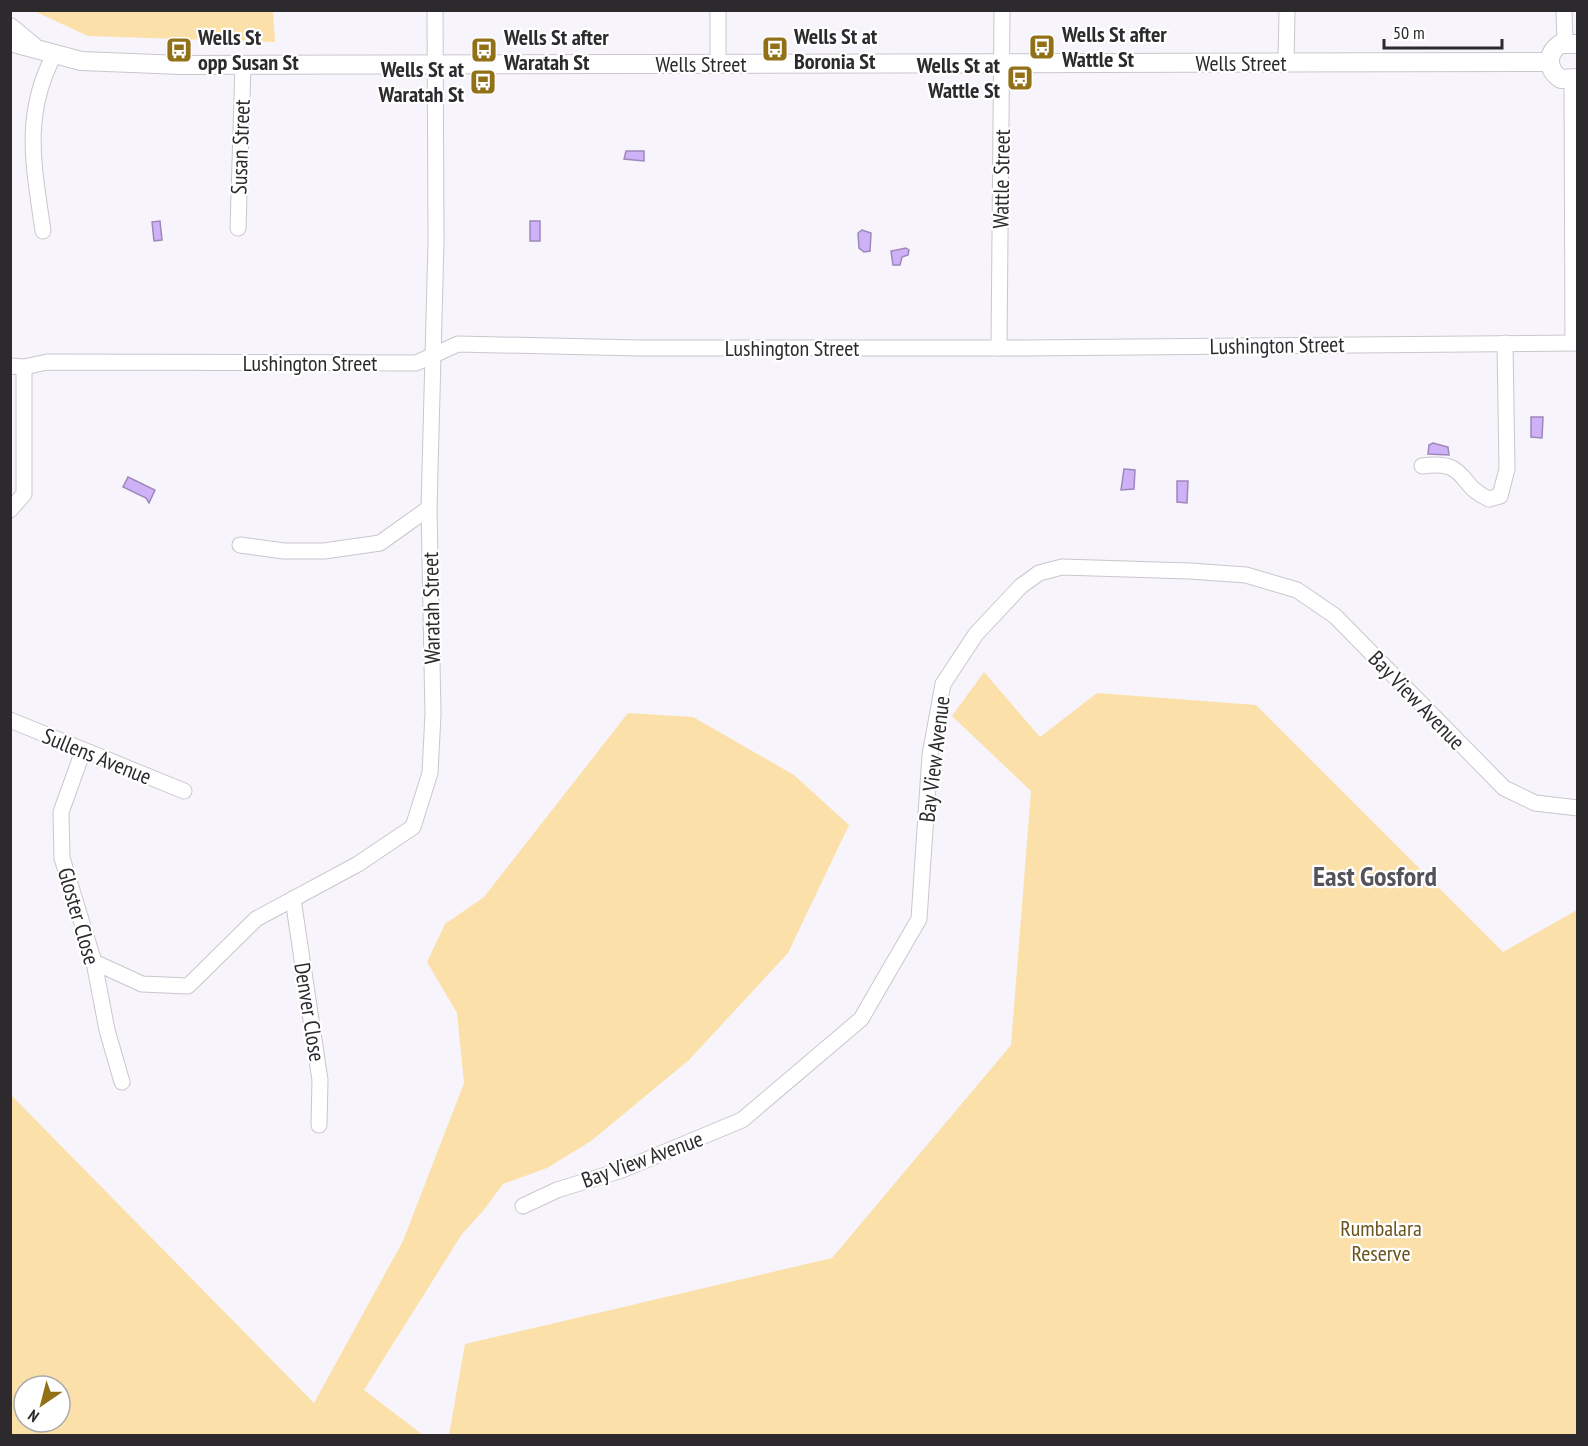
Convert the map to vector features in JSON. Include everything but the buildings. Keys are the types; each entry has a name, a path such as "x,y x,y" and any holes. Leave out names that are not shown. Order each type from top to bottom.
{"street":[{"name":"Waratah Street","path":"94,962 142,984 188,986 256,919 358,864 413,827 430,773 433,714 429,508 436,242 435,10"},
{"path":"718,10 718,64"},
{"name":"Wattle Street","path":"999,348 1002,10"},
{"path":"1287,10 1287,63"},
{"path":"1564,10 1571,43 1555,47 1549,62 1557,76 1575,79 1575,343"},
{"name":"Wells Street","path":"10,27 35,47"},
{"name":"Wells Street","path":"10,42 35,47 54,55 106,64 435,66 1003,62 1549,62"},
{"path":"43,231 32,148 38,90 54,55"},
{"name":"Susan Street","path":"238,228 243,65"},
{"path":"1422,466 1443,463 1461,474 1478,495 1489,499 1500,496 1507,469 1505,343"},
{"name":"Lushington Street","path":"17,367 47,362 416,363 458,344 640,348 999,348 1575,343"},
{"path":"10,510 24,494 17,367"},
{"path":"240,545 294,551 324,551 380,543 429,508"},
{"name":"Bay View Avenue","path":"523,1206 557,1190 622,1170 742,1120 861,1019 919,919 930,755 943,684 976,634 1021,586 1040,573 1062,567 1190,571 1246,575 1297,590 1335,616 1504,788 1535,803 1578,808"},
{"name":"Sullens Avenue","path":"10,720 184,791"},
{"name":"Gloster Close","path":"83,751 61,812 62,858 94,962 107,1030 122,1082"},
{"name":"Denver Close","path":"293,899 320,1080 319,1125"}],"green space":[{"path":"34,11 273,11 275,42 88,36"},
{"name":"Rumbalara Reserve","path":"984,672 1040,737 1097,693 1256,705 1503,952 1577,910 1577,1435 449,1435 465,1344 832,1258 1011,1045 1031,791 952,716"},
{"path":"628,713 693,717 794,775 849,825 788,953 689,1060 591,1141 547,1168 503,1184 462,1234 364,1390 423,1435 11,1435 11,1095 314,1403 403,1241 464,1083 457,1013 427,962 445,924 484,897"}],"shaded area":[{"path":"626,151 644,151 644,161 624,159"},
{"path":"160,221 162,240 154,241 152,222"},
{"path":"530,221 540,221 540,241 530,241"},
{"path":"862,230 871,233 870,251 864,252 859,248 858,233"},
{"path":"906,248 909,250 908,255 902,257 900,265 893,265 891,251"},
{"path":"1531,417 1543,417 1542,438 1531,437"},
{"path":"1433,443 1448,447 1449,455 1428,454 1429,445"},
{"path":"1124,469 1135,470 1134,489 1121,490"},
{"path":"128,477 155,490 149,503 146,498 123,487"},
{"path":"1177,481 1188,481 1187,503 1177,502"}],"place":[{"name":"Wells St after Wattle St","path":"1042,47"},
{"name":"Wells St at Boronia St","path":"775,49"},
{"name":"Wells St opp Susan St","path":"179,50"},
{"name":"Wells St after Waratah St","path":"484,50"},
{"name":"Wells St at Wattle St","path":"1020,78"},
{"name":"Wells St at Waratah St","path":"483,82"}],"district":[{"name":"East Gosford","path":"1375,876"}]}
